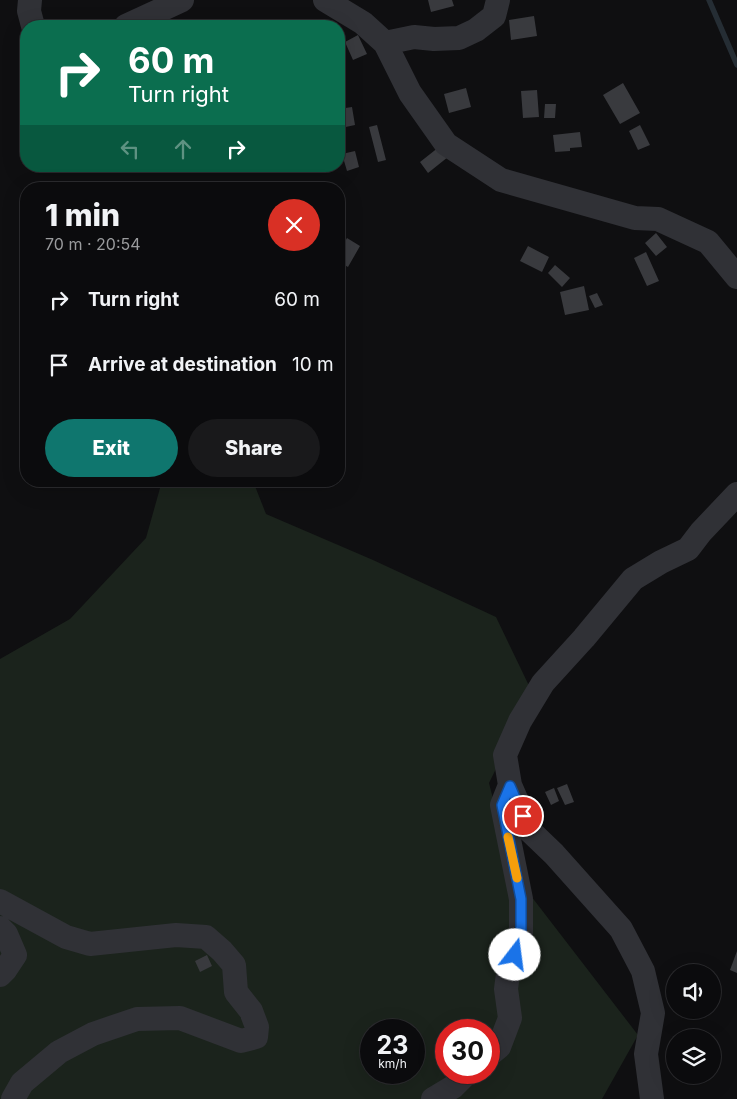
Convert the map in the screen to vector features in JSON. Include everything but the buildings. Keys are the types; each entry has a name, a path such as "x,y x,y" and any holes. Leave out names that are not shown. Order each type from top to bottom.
{"street":[{"path":"30,0 29,11 32,20"},
{"path":"139,20 182,0"},
{"path":"326,0 362,22 385,43 410,93 446,144 501,180 636,218 658,219 708,242 737,277"},
{"path":"385,43 414,37 434,39 459,38 476,30 494,16 498,0"},
{"path":"652,1099 646,1054 653,1013 643,971 621,929 554,854 530,831 510,786 505,755 520,721 543,683 634,579 662,562 688,550 701,532 737,494"},
{"path":"500,1042 510,1018 506,989 509,966 521,944 521,899 502,805 510,786"},
{"path":"0,901 50,930 90,944 176,935 206,938 222,951 234,965 236,992 250,1011 257,1027 256,1037 241,1040 180,1018 137,1019 93,1034 59,1052 22,1083 13,1099"},
{"path":"0,928 6,934 14,955 5,970 0,974"},
{"path":"433,1099 456,1084"}],"shaded area":[{"path":"160,487 255,487 266,514 373,560 496,617 533,694 489,783 511,870 638,1035 602,1099 0,1099 0,659 70,619 146,538"}],"waterway":[{"path":"709,0 737,65"}],"slow traffic":[{"path":"508,837 517,878"}],"route":[{"path":"515,955 521,944 521,899 502,805 510,786 523,816"}]}
